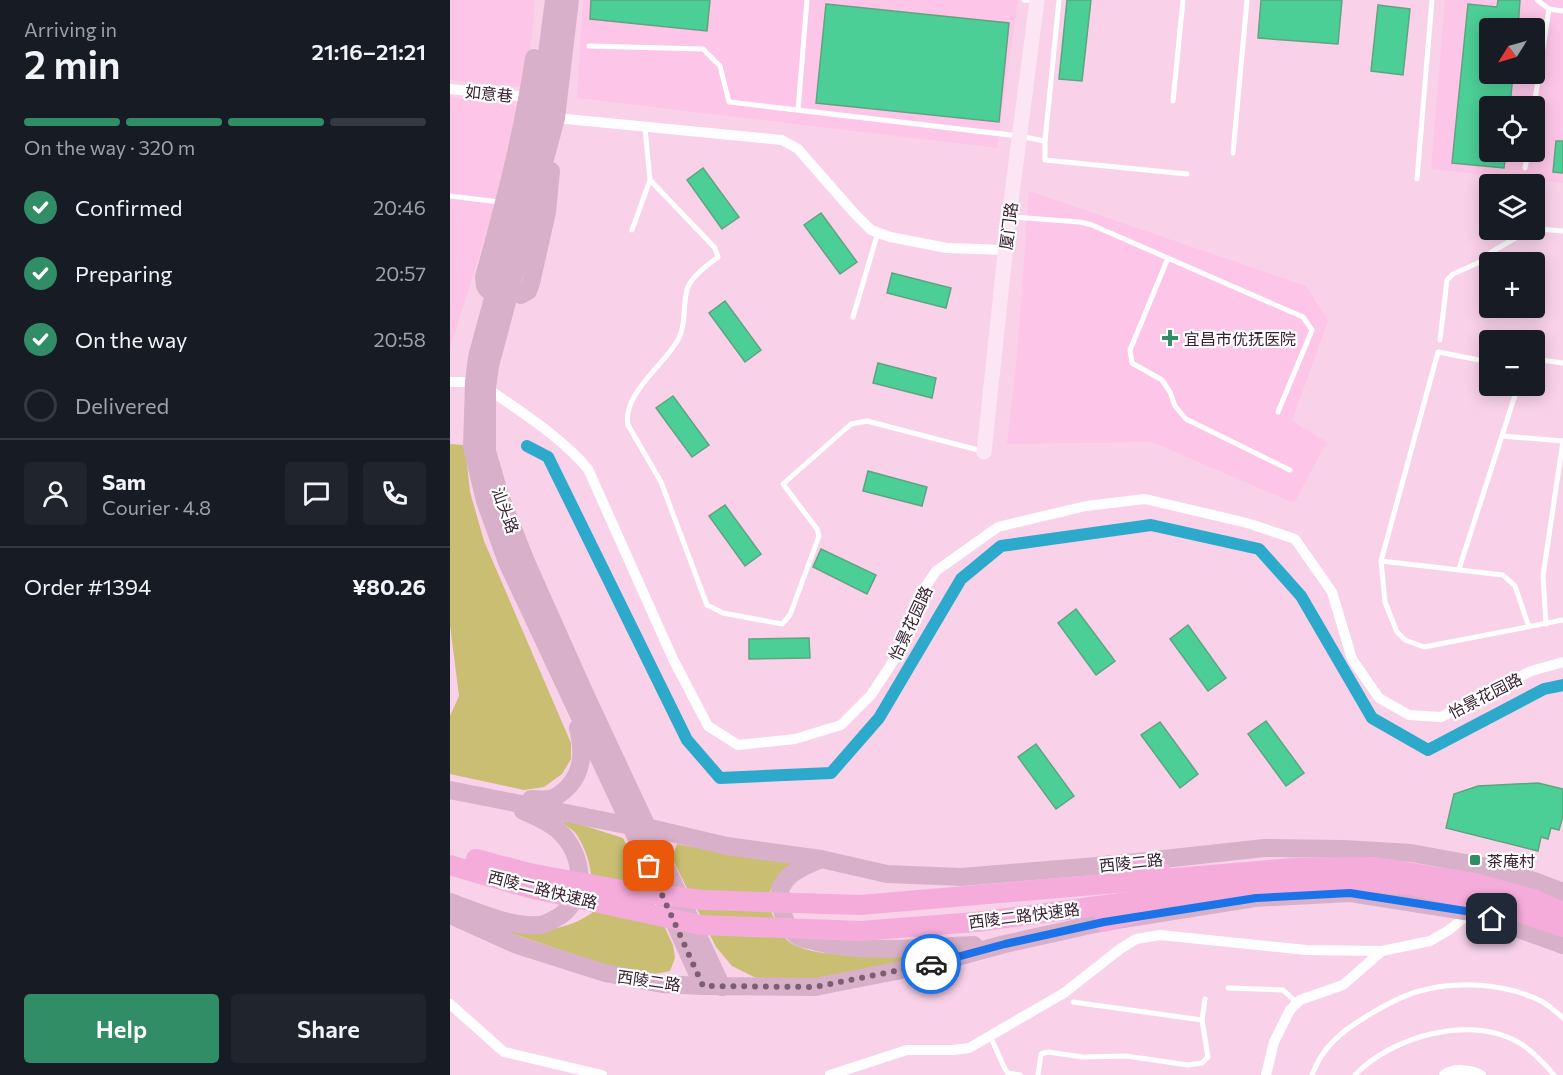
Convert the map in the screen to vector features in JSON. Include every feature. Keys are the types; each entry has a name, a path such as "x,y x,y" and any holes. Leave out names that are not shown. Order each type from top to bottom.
{"highway":[{"name":"西陵二路快速路","path":"452,855 529,880 701,925 860,931 976,922 1292,868 1376,867 1469,882 1533,899 1563,912"},
{"path":"1109,865 1216,882"},
{"name":"西陵二路快速路","path":"529,880 703,900 860,905 1216,882 1348,881 1410,885 1498,905 1563,927"},
{"path":"1104,922 1216,882"},
{"path":"1410,885 1472,912"}],"main road":[{"path":"487,289 484,277 504,203 528,97 543,0"},
{"name":"汕头路","path":"507,275 539,114 554,0"},
{"name":"汕头路","path":"570,0 556,118 507,275 484,361 472,447 485,501 507,562 571,700 638,827"},
{"path":"521,295 528,291 531,284 547,212 556,118"},
{"name":"汕头路","path":"481,385 487,451 500,496 638,827 712,986"},
{"path":"497,798 551,799 574,779 581,765 582,744 571,700"},
{"name":"西陵二路","path":"450,790 727,846 821,859 887,874 961,877 1109,865 1264,848 1355,849 1411,853 1484,866 1563,892"},
{"path":"450,902 491,917 541,925 568,910 578,894 580,873 576,855 560,832 544,821 497,798"},
{"path":"821,859 801,868 785,879 779,894 783,917 799,937 833,946 892,949 1005,944"},
{"name":"西陵二路","path":"450,915 517,945 605,973 662,984 712,986 815,987 927,965 1005,944 1104,922 1256,898 1350,893 1472,912 1563,945"}],"street":[{"name":"厦门路","path":"984,452 1033,0"},
{"name":"如意巷","path":"450,89 528,97"},
{"path":"556,118 782,140 798,149 871,230 890,237 947,248 1005,250"},
{"path":"450,382 481,385"},
{"name":"怡景花园路","path":"481,385 553,435 588,469 673,659 708,726 738,746 795,739 841,725 871,695 896,657 918,598 936,571 998,527 1086,506 1145,499 1248,523 1295,540 1332,592 1352,659 1379,698 1409,715 1441,717 1531,671 1563,662"},
{"path":"830,1075 907,1050 969,1048 1064,993 1136,939 1160,935 1306,950 1382,951 1430,941 1472,912"},
{"path":"1266,1075 1274,1042 1290,1010 1300,1000 1343,985 1382,951"},
{"path":"450,1004 504,1052 602,1075"},
{"path":"1444,1075 1450,1071 1477,1074"}],"lane":[{"path":"798,110 807,0"},
{"path":"1059,0 1045,160 1187,174"},
{"path":"1173,101 1183,0"},
{"path":"1233,153 1246,0"},
{"path":"1417,179 1432,0"},
{"path":"1537,0 1549,9 1563,11"},
{"path":"1536,96 1549,9"},
{"path":"589,46 703,49 720,66 729,102 1045,141"},
{"path":"632,230 650,180 645,128"},
{"path":"1525,168 1526,162"},
{"path":"650,180 715,248 718,257 688,286 679,338 635,395 626,416 628,425 661,482 707,605 723,613 782,624 790,615 819,536 817,529 783,484 851,424 867,421 984,452"},
{"path":"450,196 504,203"},
{"path":"1009,217 1080,222 1092,225 1303,317 1312,330 1278,412"},
{"path":"1440,340 1447,280 1453,274 1480,262 1521,234 1538,229 1563,231"},
{"path":"853,317 878,232"},
{"path":"1168,258 1130,350 1132,363 1162,381 1170,392 1175,406 1186,419 1290,470"},
{"path":"1479,360 1438,352 1381,561 1385,602 1397,632 1406,640 1424,646 1563,620"},
{"path":"1545,361 1563,363"},
{"path":"1459,569 1515,396"},
{"path":"1502,436 1563,441 1543,576 1546,624"},
{"path":"1381,561 1503,575 1515,586 1529,627"},
{"path":"1312,1075 1328,1045 1355,1023 1381,1007 1414,992 1445,986 1494,987 1519,992 1543,1002 1563,1018"},
{"path":"1228,988 1283,990 1297,1003"},
{"path":"1038,1075 1041,1054 1048,1052 1083,1057 1126,1056 1188,1065 1202,1063 1208,1057 1202,1020 1205,999"},
{"path":"1073,1002 1202,1020"},
{"path":"1354,1075 1365,1064 1409,1041 1441,1031 1464,1029 1490,1033 1516,1041 1541,1060 1554,1075"},
{"path":"990,1036 1005,1069 1020,1075"}],"shaded area":[{"path":"450,0 535,0 527,88 450,80"},
{"path":"583,0 1018,0 997,148 577,98"},
{"path":"1445,0 1563,0 1563,183 1545,181 1545,174 1479,174 1431,169"},
{"path":"450,97 517,105 494,208 450,349"},
{"name":"宜昌市优抚医院","path":"1029,191 1306,286 1328,321 1292,421 1327,442 1294,503 1152,442 1007,444 1017,355"},
{"path":"450,444 465,445 470,492 484,541 571,743 571,759 562,774 544,787 524,790 450,774 450,716 459,696 450,625"},
{"path":"560,818 623,838 673,945 675,958 670,971 655,974 618,969 498,929 558,928 592,913 592,882 586,854 577,835"},
{"path":"677,844 792,863 775,881 769,901 775,921 785,938 795,945 809,950 844,955 911,955 912,963 815,982 756,978 732,966 716,947 672,858"}],"building":[{"path":"591,0 710,0 707,31 590,19"},
{"path":"1067,0 1091,0 1082,81 1059,79"},
{"path":"1261,0 1342,0 1338,44 1258,38"},
{"path":"1498,0 1520,0 1519,18 1479,18 1479,84 1512,84 1511,96 1479,96 1479,162 1505,162 1504,168 1452,163 1468,4 1497,7"},
{"path":"826,4 1009,23 999,122 816,103"},
{"path":"1378,5 1410,9 1403,75 1371,71"},
{"path":"1556,141 1563,141 1563,173 1553,172"},
{"path":"703,168 739,217 722,229 687,180"},
{"path":"821,213 857,262 840,274 804,225"},
{"path":"892,273 951,288 946,308 887,293"},
{"path":"725,301 761,350 745,362 709,313"},
{"path":"878,363 936,378 932,398 873,383"},
{"path":"673,396 709,445 692,457 656,408"},
{"path":"868,471 927,487 922,506 863,491"},
{"path":"725,505 761,554 745,566 709,516"},
{"path":"821,549 876,575 867,594 813,567"},
{"path":"1076,609 1115,661 1096,675 1058,623"},
{"path":"1188,625 1226,678 1208,691 1170,639"},
{"path":"809,638 810,658 749,659 749,639"},
{"path":"1266,721 1304,773 1286,786 1248,734"},
{"path":"1160,722 1198,774 1180,788 1141,735"},
{"path":"1036,744 1074,796 1056,809 1018,757"},
{"path":"1538,783 1563,789 1563,816 1559,830 1551,828 1548,839 1541,837 1538,851 1446,828 1454,794 1478,786"}],"waterway":[{"path":"527,446 548,457 687,740 720,778 831,773 879,718 961,579 1001,546 1151,525 1259,549 1301,596 1372,718 1428,750 1544,689 1563,685"}],"way so far":[{"path":"649,866 703,986 815,987 931,964"}],"place":[{"name":"宜昌市优抚医院","path":"1170,338"},
{"name":"茶庵村","path":"1475,860"}],"route":[{"path":"931,964 1005,944 1104,922 1256,898 1350,893 1472,912 1492,919"}]}
